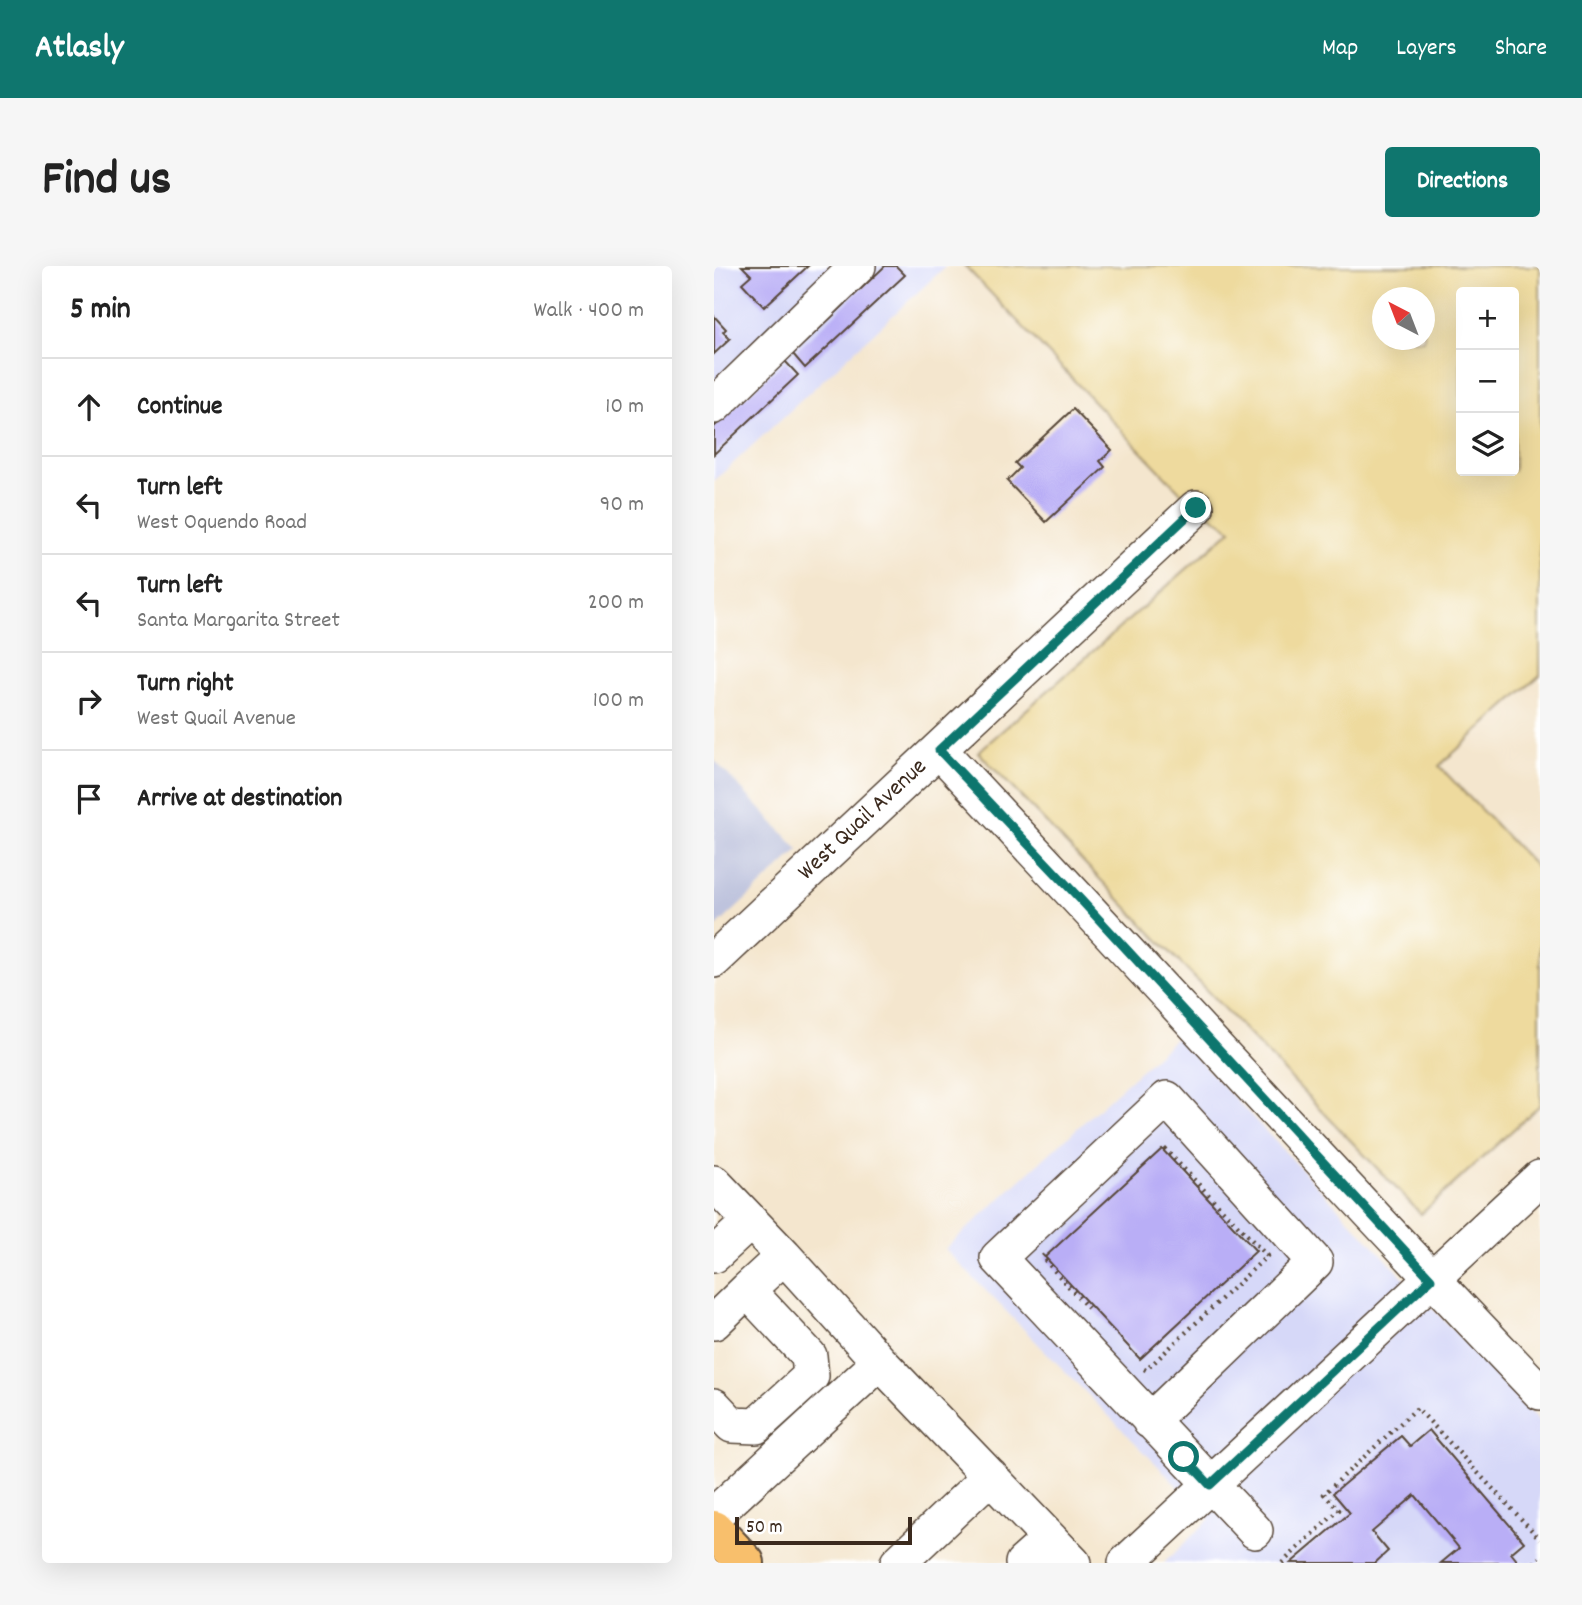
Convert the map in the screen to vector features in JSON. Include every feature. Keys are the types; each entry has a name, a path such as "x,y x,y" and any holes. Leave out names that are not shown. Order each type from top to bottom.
{"main road":[{"path":"714,1530 745,1563"}],"street":[{"path":"714,406 858,266"},
{"name":"West Quail Avenue","path":"714,960 1196,508"},
{"path":"939,750 1431,1279 1540,1392"},
{"path":"1150,1420 1315,1262 1167,1099 998,1258 1210,1485 1255,1531"},
{"path":"1126,1563 1540,1178"},
{"path":"716,1190 785,1256 880,1362 1061,1551 1023,1563"},
{"path":"714,1255 751,1221"},
{"path":"714,1322 785,1256"},
{"path":"714,1406 732,1425 756,1426 811,1376 809,1356 747,1290"},
{"path":"714,1515 880,1362"},
{"path":"898,1563 990,1476"}],"path":[{"path":"1146,1370 1267,1256 1162,1146"},
{"path":"1282,1563 1339,1510 1325,1494 1417,1408 1540,1539"},
{"path":"1534,1563 1540,1558"}],"shaded area":[{"path":"714,266 946,266 714,481"},
{"path":"714,760 799,850 714,929"},
{"path":"1177,1037 1540,1422 1540,1563 1164,1563 1210,1519 945,1249"}],"sand":[{"path":"965,266 1540,266 1540,675 1439,766 1540,871 1540,1105 1421,1214 978,752 1231,530 1182,494"}],"building":[{"path":"742,266 808,266 764,307 742,283 751,275"},
{"path":"885,266 896,266 905,275 805,368 793,354"},
{"path":"714,316 726,329 723,332 730,339 714,354"},
{"path":"785,361 798,375 714,454 714,427"},
{"path":"1073,409 1112,450 1100,461 1105,467 1046,522 1007,481 1020,468 1015,463"},
{"path":"1162,1149 1256,1251 1140,1359 1045,1257"},
{"path":"1429,1430 1524,1542 1511,1553 1519,1563 1441,1563 1459,1548 1415,1495 1372,1532 1388,1551 1375,1563 1291,1563 1350,1513 1333,1493 1401,1436 1410,1446"}],"route":[{"path":"1184,1457 1210,1485 1431,1279 939,750 1196,508"}]}
